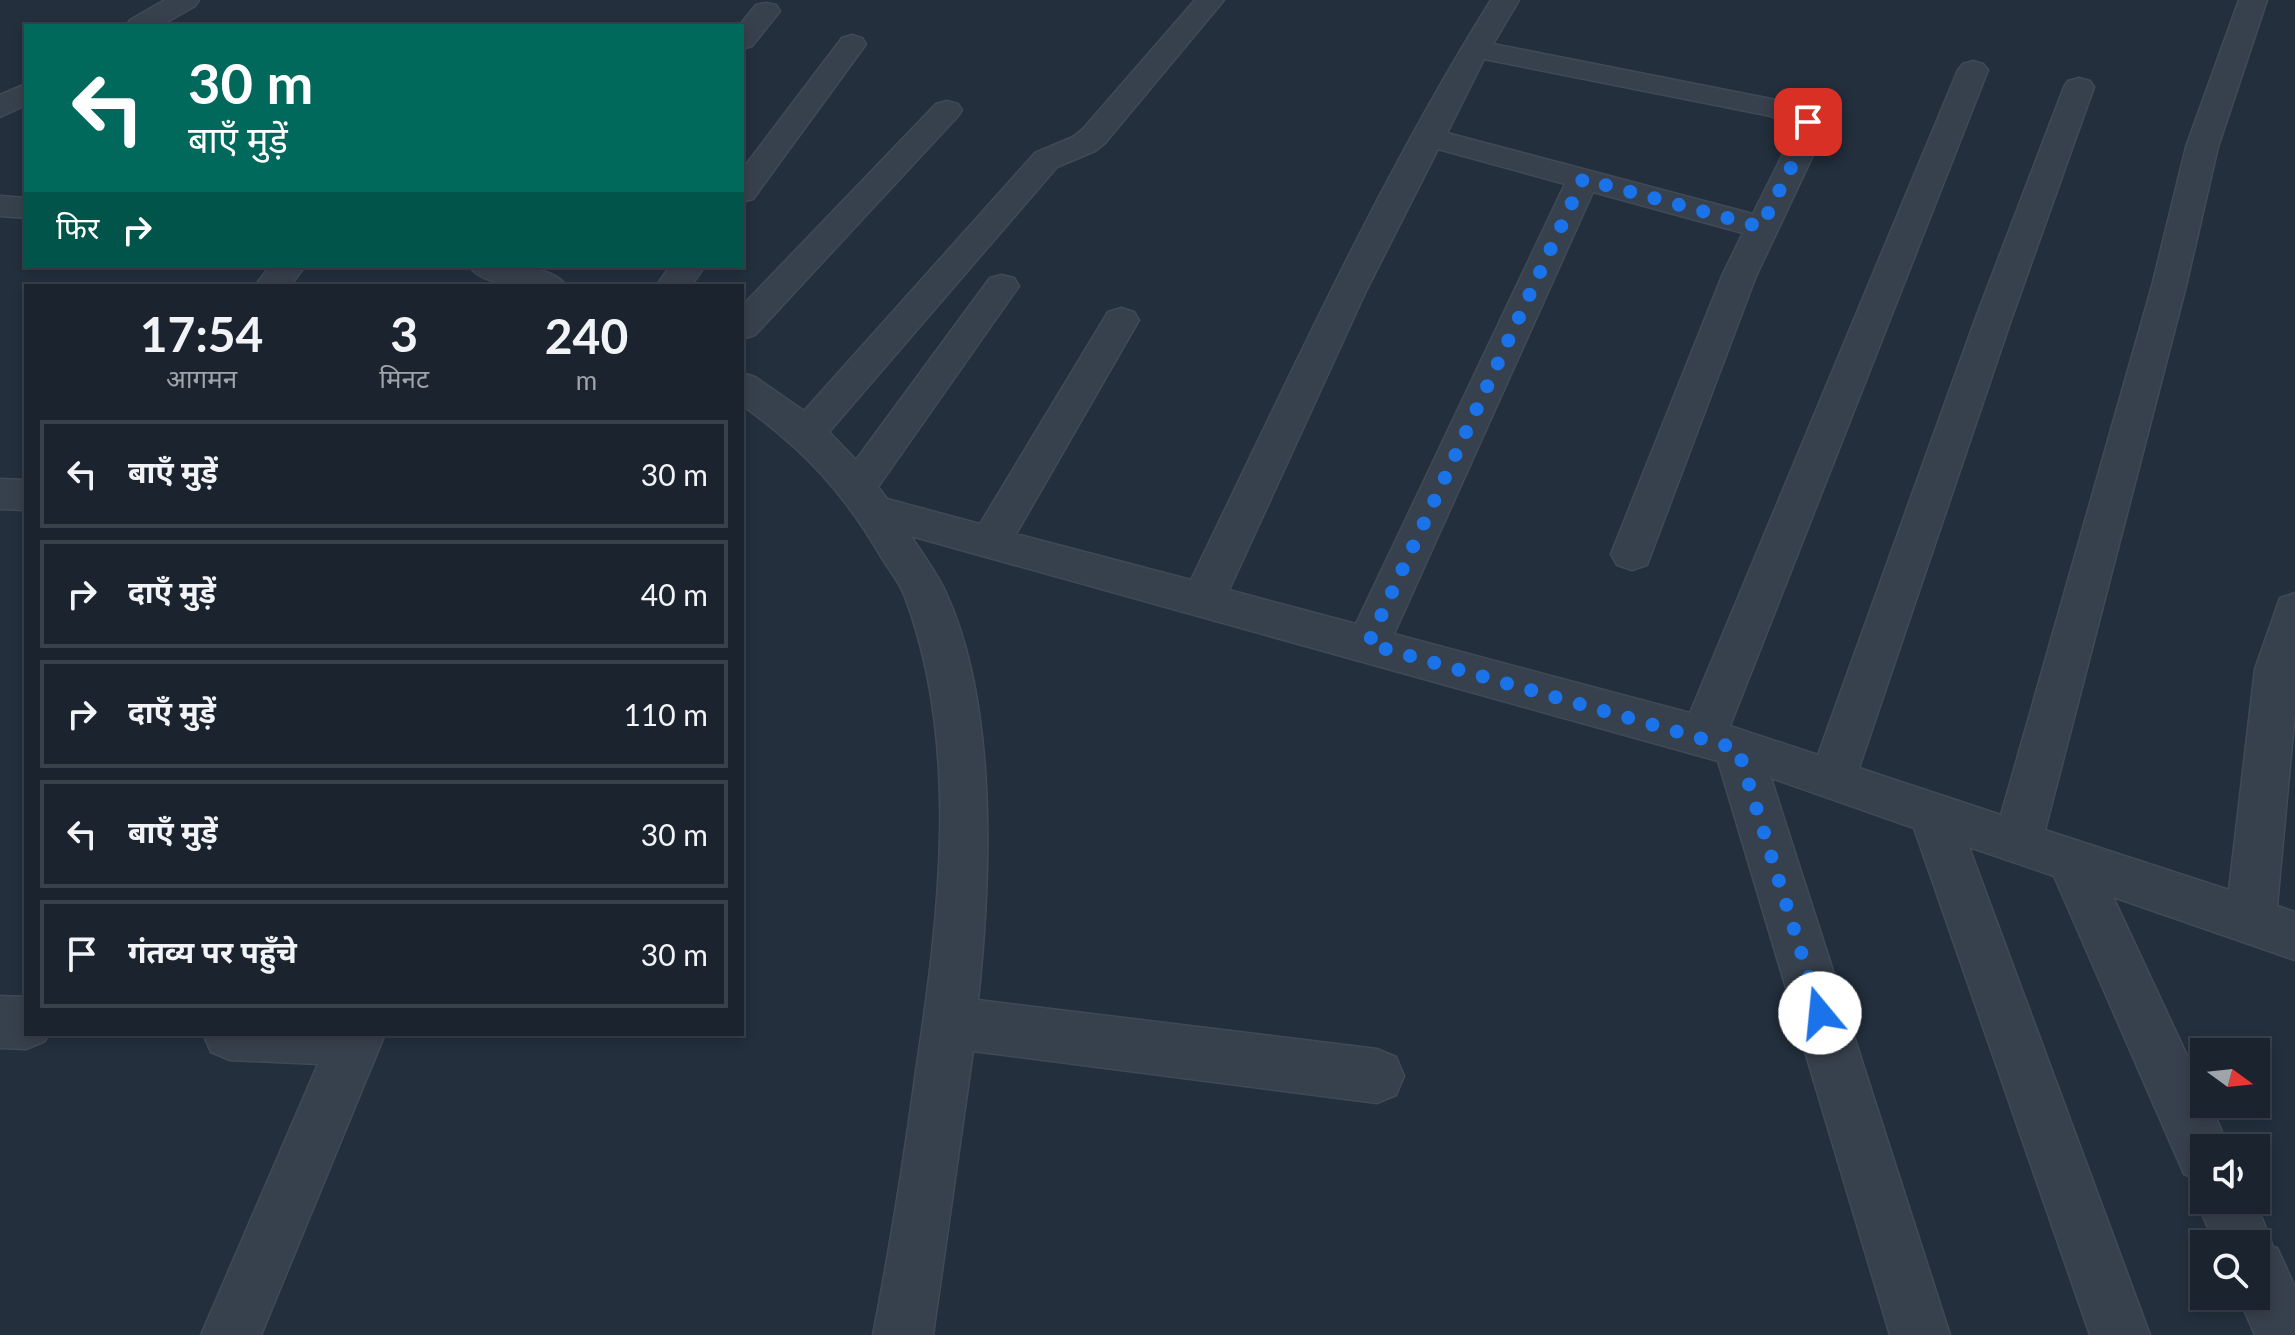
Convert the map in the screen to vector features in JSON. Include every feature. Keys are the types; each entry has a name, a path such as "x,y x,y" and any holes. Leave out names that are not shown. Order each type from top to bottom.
{"street":[{"path":"143,24 185,0"},
{"path":"806,433 1046,160 1084,144 1094,136 1210,0"},
{"path":"1203,600 1349,291 1475,49 1505,0"},
{"path":"2017,843 2169,286 2202,147 2253,0"},
{"path":"744,38 766,11"},
{"path":"744,189 852,44"},
{"path":"1475,49 1795,113 1808,122 1809,132 1739,276 1632,554"},
{"path":"1920,1335 1720,743 1973,70"},
{"path":"1832,780 1993,320 2079,87"},
{"path":"0,108 24,94"},
{"path":"744,325 947,110"},
{"path":"1428,137 1761,227"},
{"path":"1368,644 1583,179"},
{"path":"0,206 24,208"},
{"path":"274,284 286,268"},
{"path":"496,268 550,279"},
{"path":"866,499 1002,286"},
{"path":"990,543 1121,320"},
{"path":"744,387 806,433 866,499 926,596 948,679 962,763 963,857 950,1022 921,1238 903,1335"},
{"path":"0,494 24,495"},
{"path":"866,499 990,543 1368,644 1720,743 2071,860 2279,938 2277,669 2295,610"},
{"path":"1933,814 2120,1335"},
{"path":"2071,860 2195,1134"},
{"path":"0,1022 24,1023"},
{"path":"950,1022 1377,1076"},
{"path":"231,1335 357,1037 315,1036"},
{"path":"2270,1300 2286,1335"}],"route":[{"path":"1808,122 1809,132 1761,227 1583,179 1368,644 1703,736 1738,749 1820,1013"}]}
